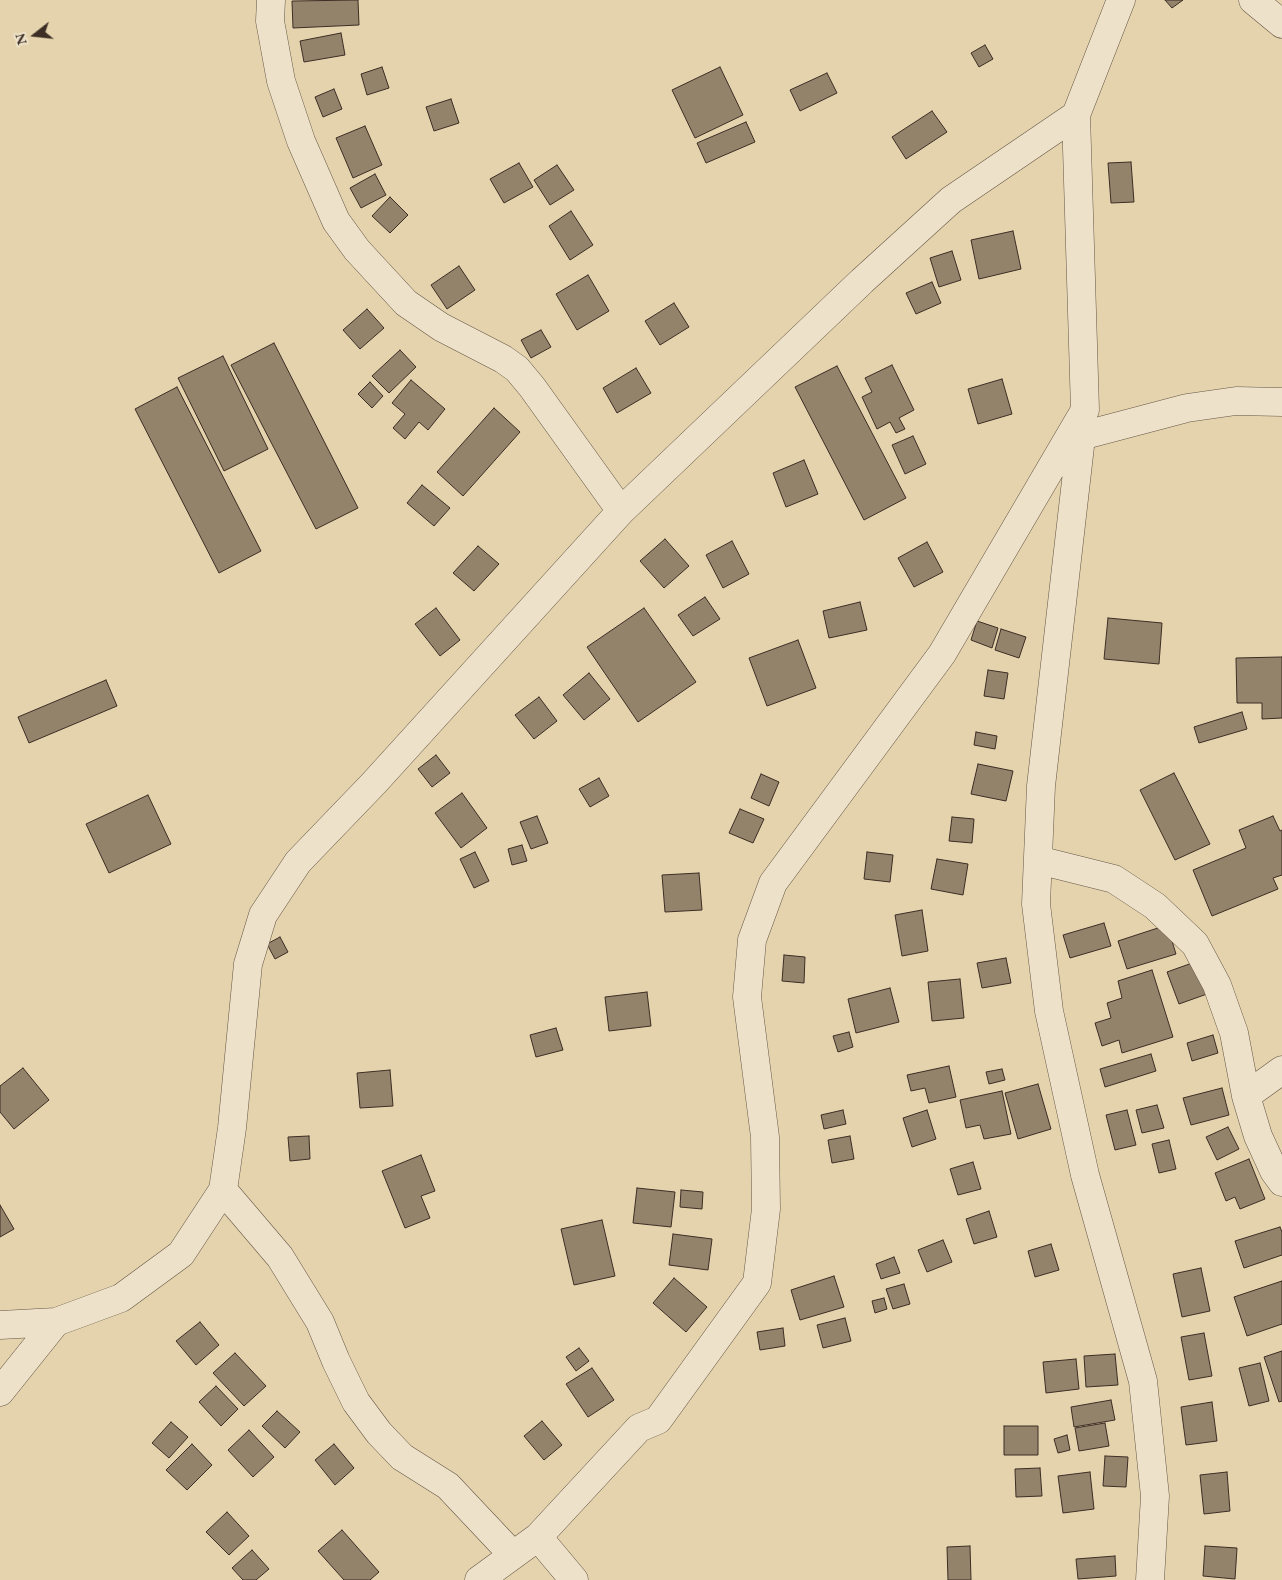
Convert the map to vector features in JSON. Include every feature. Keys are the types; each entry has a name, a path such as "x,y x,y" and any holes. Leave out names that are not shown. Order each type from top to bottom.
{"street":[{"path":"271,0 270,21 281,81 301,142 336,221 357,250 406,303 441,327 503,359 517,369 621,511"},
{"path":"1121,0 1076,115 1083,423 1041,786 1036,904 1049,1011 1084,1175 1143,1381 1155,1496 1150,1580"},
{"path":"1253,0 1282,24"},
{"path":"0,1325 56,1322 121,1298 181,1254 222,1190 232,1128 248,964 263,915 298,862 374,783 621,511 862,281 951,200 1076,115"},
{"path":"1083,423 1236,401 1282,402"},
{"path":"479,1580 538,1537 639,1428 658,1420 757,1283 766,1209 765,1137 747,997 752,940 773,883 942,654 1083,423"},
{"path":"1038,860 1114,879 1155,906 1195,944 1217,985 1234,1033 1246,1096 1258,1136 1274,1171 1282,1182"},
{"path":"1246,1096 1282,1070"},
{"path":"222,1190 280,1257 320,1322 336,1362 356,1402 379,1433 402,1457 448,1486 513,1555"},
{"path":"0,1392 56,1322"},
{"path":"538,1537 574,1580"}],"building":[{"path":"358,0 359,25 293,28 292,1"},
{"path":"1165,0 1183,0 1172,8"},
{"path":"341,33 345,55 304,62 300,41"},
{"path":"985,45 993,59 979,67 971,53"},
{"path":"382,67 389,88 367,95 361,74"},
{"path":"720,67 743,115 695,138 672,90"},
{"path":"827,73 837,93 800,111 790,90"},
{"path":"334,89 342,109 323,117 315,97"},
{"path":"451,99 459,123 434,131 426,107"},
{"path":"932,111 947,132 906,159 892,137"},
{"path":"746,122 755,142 706,163 697,143"},
{"path":"365,126 382,165 353,178 336,138"},
{"path":"1131,162 1134,202 1111,203 1108,163"},
{"path":"519,163 533,187 504,203 490,179"},
{"path":"557,165 574,190 550,205 534,180"},
{"path":"375,174 386,195 361,208 350,188"},
{"path":"390,197 408,215 390,233 372,216"},
{"path":"571,211 593,245 570,260 549,226"},
{"path":"1013,231 1021,269 979,279 971,240"},
{"path":"952,251 961,280 939,287 930,258"},
{"path":"459,266 475,290 447,309 431,285"},
{"path":"588,275 609,311 577,330 556,294"},
{"path":"932,282 941,303 916,314 906,293"},
{"path":"674,303 689,327 660,345 645,321"},
{"path":"367,309 384,328 360,349 343,330"},
{"path":"541,330 551,347 531,358 521,340"},
{"path":"274,343 358,508 316,529 231,365"},
{"path":"400,350 416,367 389,393 372,376"},
{"path":"223,356 268,449 224,471 178,378"},
{"path":"892,365 914,410 899,418 905,429 896,433 890,422 877,429 862,397 872,392 865,378"},
{"path":"837,366 906,498 864,520 795,387"},
{"path":"636,368 651,393 617,413 603,388"},
{"path":"1002,379 1012,414 978,424 968,389"},
{"path":"411,380 445,409 428,430 419,422 405,439 393,428 405,414 392,403"},
{"path":"370,382 383,396 372,408 358,394"},
{"path":"177,387 261,551 219,573 135,409"},
{"path":"494,408 520,432 463,496 437,472"},
{"path":"913,436 926,464 905,474 892,445"},
{"path":"804,460 818,494 786,507 773,473"},
{"path":"422,485 450,508 434,526 407,503"},
{"path":"665,539 689,566 664,588 640,561"},
{"path":"732,541 749,574 723,588 706,555"},
{"path":"927,542 943,572 914,587 898,558"},
{"path":"478,546 499,564 474,591 453,573"},
{"path":"705,597 720,619 693,636 678,615"},
{"path":"860,602 867,630 829,638 823,611"},
{"path":"436,608 460,640 440,656 415,624"},
{"path":"644,608 696,682 638,722 587,647"},
{"path":"1108,618 1162,623 1159,664 1104,659"},
{"path":"977,621 998,628 992,648 971,640"},
{"path":"1001,629 1026,637 1019,658 995,650"},
{"path":"798,640 816,688 767,706 749,658"},
{"path":"1282,657 1282,718 1262,719 1262,703 1237,703 1236,658"},
{"path":"988,670 1008,673 1004,699 984,696"},
{"path":"589,673 610,699 584,720 563,695"},
{"path":"106,680 117,706 29,743 18,717"},
{"path":"539,697 557,721 534,739 515,715"},
{"path":"1242,712 1247,729 1199,743 1194,727"},
{"path":"976,732 997,736 995,749 974,745"},
{"path":"436,755 450,773 432,787 418,769"},
{"path":"978,764 1013,771 1006,801 971,794"},
{"path":"1174,773 1210,844 1175,860 1140,790"},
{"path":"761,774 779,782 769,806 751,798"},
{"path":"599,778 609,796 590,807 579,789"},
{"path":"462,793 487,828 461,848 435,813"},
{"path":"148,795 171,844 109,873 86,824"},
{"path":"740,809 764,819 753,843 729,833"},
{"path":"537,816 548,843 531,849 520,822"},
{"path":"1273,816 1280,831 1282,830 1282,875 1273,878 1278,889 1212,916 1193,870 1246,848 1239,830"},
{"path":"952,817 974,819 972,843 949,841"},
{"path":"522,845 527,861 512,865 508,849"},
{"path":"475,852 489,881 474,888 460,859"},
{"path":"867,852 893,855 890,882 864,879"},
{"path":"937,859 968,864 963,895 931,889"},
{"path":"699,873 702,910 665,912 662,875"},
{"path":"922,910 928,951 902,956 895,915"},
{"path":"1104,923 1111,946 1070,958 1063,935"},
{"path":"1167,925 1176,954 1127,969 1118,941"},
{"path":"280,937 288,952 275,959 267,944"},
{"path":"784,955 805,957 804,983 782,981"},
{"path":"1006,958 1011,983 982,988 977,963"},
{"path":"1195,962 1207,994 1179,1004 1167,972"},
{"path":"1152,970 1173,1037 1122,1053 1119,1040 1102,1046 1095,1023 1111,1018 1107,1003 1122,998 1118,981"},
{"path":"960,979 964,1018 932,1021 928,982"},
{"path":"890,988 899,1022 856,1033 848,999"},
{"path":"647,992 651,1026 609,1031 605,997"},
{"path":"556,1028 563,1050 536,1057 530,1035"},
{"path":"849,1032 853,1047 838,1052 833,1036"},
{"path":"1213,1035 1218,1053 1192,1061 1187,1043"},
{"path":"1151,1054 1156,1071 1105,1087 1100,1069"},
{"path":"949,1066 956,1097 929,1103 925,1088 911,1091 907,1075"},
{"path":"23,1068 49,1100 14,1129 0,1112 0,1086"},
{"path":"1002,1069 1005,1080 989,1084 986,1072"},
{"path":"390,1070 393,1106 360,1108 357,1073"},
{"path":"1038,1084 1051,1129 1018,1139 1005,1093"},
{"path":"1222,1088 1229,1115 1191,1125 1183,1098"},
{"path":"1002,1091 1011,1134 984,1139 980,1125 966,1128 960,1100"},
{"path":"1157,1105 1164,1128 1142,1133 1136,1110"},
{"path":"843,1110 846,1124 824,1129 821,1115"},
{"path":"927,1110 936,1139 912,1147 903,1118"},
{"path":"1127,1110 1136,1145 1115,1150 1106,1115"},
{"path":"1228,1127 1239,1149 1217,1160 1206,1137"},
{"path":"309,1136 310,1159 290,1161 288,1137"},
{"path":"850,1136 854,1159 832,1163 828,1140"},
{"path":"1169,1140 1176,1169 1159,1173 1152,1144"},
{"path":"421,1155 435,1191 421,1196 430,1218 405,1228 382,1171"},
{"path":"1249,1159 1265,1199 1240,1209 1235,1197 1226,1201 1215,1173"},
{"path":"973,1162 981,1189 958,1195 950,1169"},
{"path":"637,1188 675,1192 671,1227 633,1223"},
{"path":"681,1190 703,1192 702,1209 680,1207"},
{"path":"0,1205 14,1229 0,1237"},
{"path":"989,1211 997,1237 974,1244 966,1219"},
{"path":"602,1220 615,1276 574,1285 561,1229"},
{"path":"1280,1227 1282,1232 1282,1255 1244,1268 1235,1241"},
{"path":"673,1234 712,1239 708,1270 669,1265"},
{"path":"943,1240 952,1262 927,1272 918,1250"},
{"path":"1051,1244 1059,1270 1035,1277 1028,1251"},
{"path":"894,1257 900,1273 881,1279 876,1264"},
{"path":"1201,1268 1210,1311 1182,1317 1173,1274"},
{"path":"834,1276 844,1307 800,1320 791,1290"},
{"path":"674,1278 707,1307 686,1332 653,1303"},
{"path":"1282,1281 1282,1324 1247,1336 1234,1297"},
{"path":"904,1284 910,1304 893,1309 886,1289"},
{"path":"884,1298 887,1309 875,1313 872,1301"},
{"path":"845,1318 851,1341 823,1348 817,1325"},
{"path":"200,1322 219,1345 196,1365 176,1341"},
{"path":"783,1328 785,1346 760,1350 757,1332"},
{"path":"1204,1333 1212,1376 1189,1380 1181,1337"},
{"path":"579,1348 589,1361 576,1371 566,1357"},
{"path":"1282,1351 1282,1401 1279,1402 1264,1357"},
{"path":"235,1353 266,1386 244,1406 213,1373"},
{"path":"1115,1354 1118,1385 1086,1387 1084,1356"},
{"path":"1076,1359 1079,1389 1046,1393 1043,1362"},
{"path":"1260,1363 1269,1401 1249,1406 1239,1368"},
{"path":"592,1368 614,1400 588,1417 566,1384"},
{"path":"216,1386 238,1409 221,1426 199,1402"},
{"path":"1111,1400 1115,1420 1074,1427 1071,1407"},
{"path":"1212,1402 1217,1441 1186,1445 1181,1407"},
{"path":"277,1411 300,1432 285,1448 262,1426"},
{"path":"542,1421 562,1445 544,1460 524,1436"},
{"path":"171,1422 188,1437 169,1458 152,1443"},
{"path":"1105,1423 1109,1446 1079,1451 1075,1428"},
{"path":"1004,1426 1038,1426 1038,1455 1004,1455"},
{"path":"249,1430 274,1457 253,1477 228,1450"},
{"path":"1067,1435 1070,1450 1058,1453 1054,1439"},
{"path":"192,1444 212,1465 187,1490 166,1470"},
{"path":"334,1444 354,1468 335,1485 315,1460"},
{"path":"1105,1456 1128,1457 1126,1487 1103,1486"},
{"path":"1040,1468 1042,1496 1016,1497 1015,1469"},
{"path":"1090,1472 1094,1509 1063,1513 1058,1476"},
{"path":"1227,1472 1230,1511 1204,1514 1200,1475"},
{"path":"227,1512 249,1536 229,1555 206,1532"},
{"path":"342,1530 379,1572 370,1580 344,1580 318,1551"},
{"path":"970,1546 971,1580 948,1580 947,1547"},
{"path":"1205,1546 1237,1548 1235,1579 1203,1576"},
{"path":"252,1550 269,1569 256,1580 243,1580 232,1568"},
{"path":"1115,1556 1116,1576 1078,1579 1076,1559"}]}
